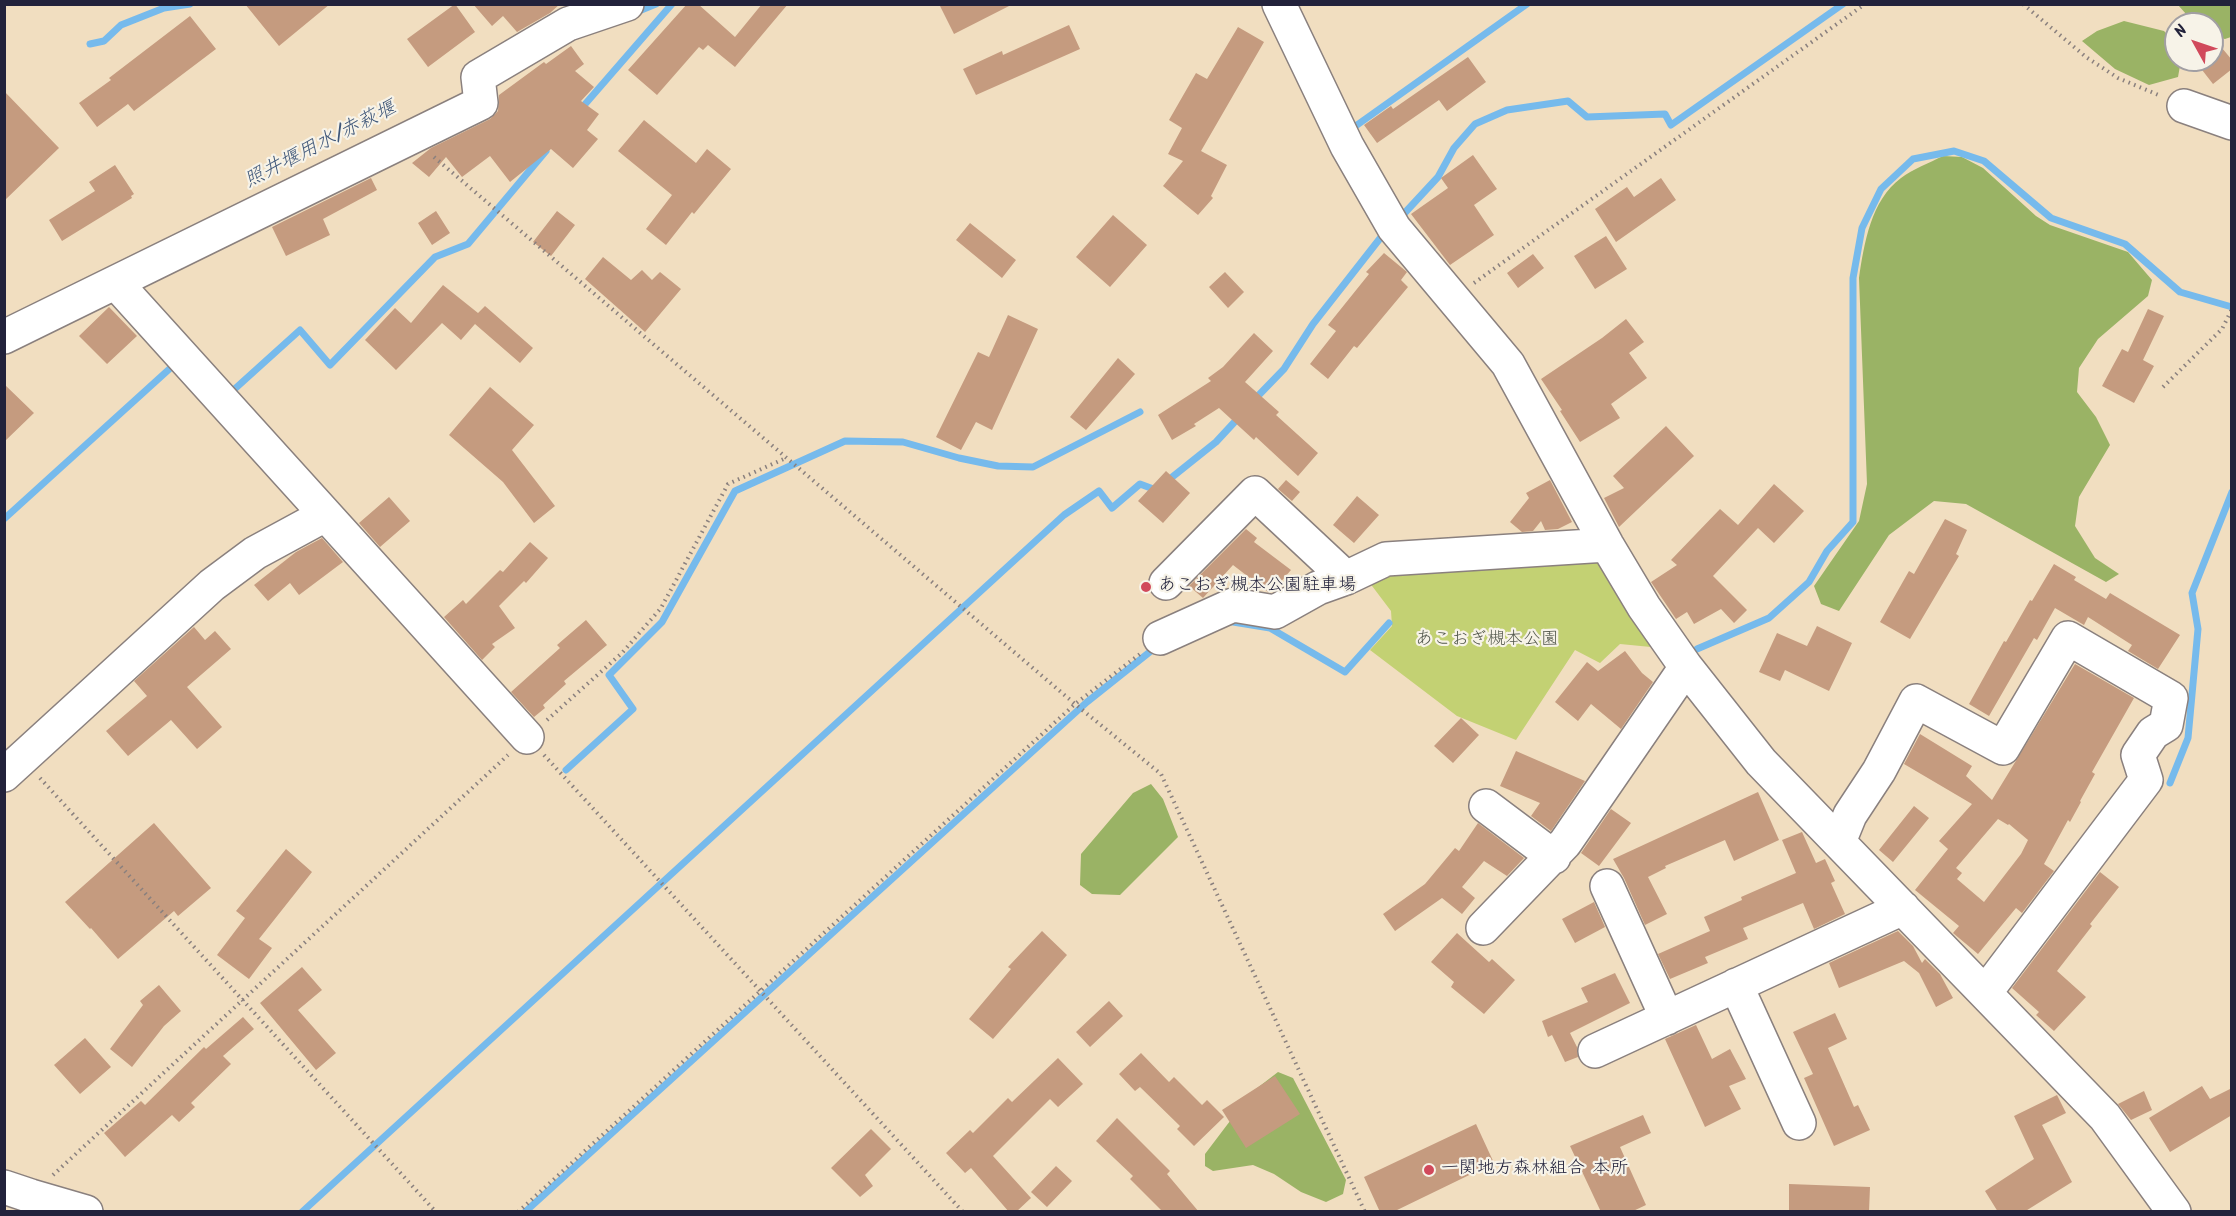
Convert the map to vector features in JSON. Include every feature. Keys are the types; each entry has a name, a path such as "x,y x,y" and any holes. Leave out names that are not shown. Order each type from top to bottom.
{"street":[{"path":"4,337 481,104 478,77 568,24 627,4"},
{"path":"1279,4 1347,146 1394,228 1508,364 1606,545 1644,607 1686,667 1761,762 2105,1117 2174,1212"},
{"path":"2184,106 2232,123"},
{"path":"116,283 527,737"},
{"path":"1166,583 1256,493 1347,578"},
{"path":"13,767 212,585 255,553 326,515"},
{"path":"1160,638 1233,605 1275,612 1318,588 1347,578 1386,559 1606,545"},
{"path":"1839,842 1851,815 1879,771 1916,701 2003,748 2068,638 2171,698 2166,725 2152,733 2138,755 2146,780 1986,993"},
{"path":"1483,928 1565,843 1686,667"},
{"path":"1486,806 1554,856"},
{"path":"1607,886 1667,1018"},
{"path":"1595,1051 1903,908"},
{"path":"1736,985 1799,1123"},
{"path":"18,1191 86,1212"}],"path":[{"path":"1452,299 1864,4"},
{"path":"2023,4 2086,57 2118,78 2184,106"},
{"path":"410,137 1075,704 1161,774 1365,1212"},
{"path":"2163,387 2222,329 2232,309"},
{"path":"18,1191 243,1002 527,737 622,653 661,608 728,484 786,458"},
{"path":"518,1212 1075,704 1160,638"},
{"path":"527,737 963,1212"},
{"path":"13,767 243,1002 436,1212"}],"green space":[{"path":"2178,5 2231,5 2231,37 2224,39 2224,12 2184,12"},
{"path":"2124,21 2164,31 2164,72 2179,72 2178,77 2149,85 2115,69 2082,41 2097,31"},
{"path":"1943,156 1962,157 1983,168 2036,216 2050,225 2128,252 2152,280 2148,296 2098,339 2079,368 2077,392 2096,417 2110,445 2079,497 2075,526 2095,558 2119,574 2106,582 1966,504 1934,501 1889,535 1839,611 1821,604 1814,586 1859,521 1867,484 1859,278 1863,251 1876,210 1891,187 1911,172"},
{"name":"あこおぎ槻本公園","path":"1593,552 1651,647 1620,644 1600,663 1575,650 1516,740 1457,716 1370,650 1392,626 1391,611 1363,574"},
{"path":"1151,784 1163,799 1178,837 1120,895 1092,894 1080,885 1081,854 1133,793"},
{"path":"1278,1072 1293,1078 1346,1180 1343,1194 1326,1202 1301,1192 1274,1174 1253,1165 1213,1171 1205,1166 1205,1154 1252,1092"}],"building":[{"path":"245,4 330,4 279,46"},
{"path":"455,4 475,32 428,67 407,39"},
{"path":"473,4 560,4 550,13 517,32 503,16 492,26"},
{"path":"687,4 698,4 735,37 762,4 788,4 735,67 708,45 703,50 699,47 657,95 628,70"},
{"path":"939,4 1013,4 954,34"},
{"path":"190,16 216,49 134,111 128,104 97,127 79,103"},
{"path":"1069,25 1080,49 976,95 963,69 1002,51 1003,55"},
{"path":"1238,27 1264,42 1201,151 1227,165 1211,196 1213,198 1198,215 1163,186 1183,161 1168,154 1182,128 1169,120 1196,73 1207,79"},
{"path":"571,46 584,64 575,71 594,87 581,101 599,114 587,130 598,139 573,168 551,149 510,182 490,156 462,177 446,157 429,177 412,163 431,148 490,119 498,111 499,95 544,62 546,64"},
{"path":"2224,50 2232,60 2232,69 2213,84 2204,72 2224,72"},
{"path":"1468,57 1486,82 1447,111 1439,100 1377,143 1364,125 1391,106 1393,109"},
{"path":"4,91 59,148 4,201"},
{"path":"644,120 696,163 707,149 731,169 666,245 646,229 672,195 618,151"},
{"path":"1473,155 1497,189 1474,205 1494,235 1450,265 1411,214 1448,188 1441,178"},
{"path":"115,165 134,194 132,198 62,241 49,220 95,191 89,182"},
{"path":"371,178 377,190 323,219 330,235 286,256 272,227"},
{"path":"1661,178 1676,200 1616,242 1595,209 1627,187 1634,197"},
{"path":"436,211 450,233 432,245 418,223"},
{"path":"557,211 575,225 551,256 533,242"},
{"path":"1113,215 1147,245 1110,287 1076,257"},
{"path":"970,223 1016,260 1002,278 956,240"},
{"path":"1606,236 1627,269 1595,289 1574,256"},
{"path":"1384,253 1407,272 1401,280 1408,287 1357,348 1354,346 1328,379 1310,364 1336,331 1328,325 1369,274 1366,272"},
{"path":"1533,254 1544,268 1518,288 1507,273"},
{"path":"603,257 631,280 642,270 652,280 660,272 681,289 645,332 585,279"},
{"path":"1225,272 1244,292 1228,308 1209,287"},
{"path":"443,285 478,313 485,306 533,348 520,363 475,324 461,340 442,323 396,370 365,340 395,308 411,323"},
{"path":"109,307 137,336 107,364 79,336"},
{"path":"2148,309 2164,316 2143,360 2154,366 2134,403 2102,386 2122,349 2128,352"},
{"path":"1008,315 1038,329 992,430 976,422 961,450 936,437 978,352 989,357"},
{"path":"1626,319 1644,342 1629,353 1647,378 1611,404 1620,418 1580,442 1541,379"},
{"path":"1254,333 1273,351 1245,382 1279,412 1276,415 1318,453 1298,476 1256,437 1254,440 1219,408 1194,424 1196,426 1172,440 1158,415 1211,381 1208,378 1223,367"},
{"path":"1118,358 1135,374 1086,430 1070,417"},
{"path":"4,384 34,413 4,442"},
{"path":"490,387 534,425 512,450 555,506 534,523 503,482 449,435"},
{"path":"1666,426 1694,456 1619,527 1604,498 1624,488 1613,476"},
{"path":"1166,471 1190,493 1163,523 1138,501"},
{"path":"1286,480 1300,492 1292,501 1278,489"},
{"path":"1550,480 1572,522 1558,529 1545,530 1541,521 1533,531 1522,532 1510,522 1529,498 1526,493"},
{"path":"1774,484 1804,511 1774,543 1758,528 1713,576 1747,610 1734,623 1721,609 1694,624 1687,612 1676,619 1651,582 1677,565 1671,560 1720,509 1738,525"},
{"path":"1357,496 1379,515 1354,543 1333,525"},
{"path":"389,497 410,521 380,547 359,523"},
{"path":"1945,519 1967,530 1956,554 1959,556 1910,639 1880,622 1909,571 1914,574"},
{"path":"1246,529 1257,538 1254,542 1291,570 1272,592 1268,592 1233,565 1203,598 1189,586"},
{"path":"322,538 343,562 299,595 290,583 268,601 254,585 296,552"},
{"path":"530,542 548,558 526,583 524,581 499,606 515,628 492,644 495,647 482,660 444,617 463,600 466,604 500,570 503,572"},
{"path":"2054,564 2076,577 2074,580 2106,599 2110,593 2180,635 2158,669 2128,651 2132,645 2088,617 2084,625 2055,608 2037,640 2034,638 1989,716 1969,704 2004,641 2006,642"},
{"path":"586,620 607,645 564,681 566,684 543,705 545,708 534,717 511,692 560,648 557,645"},
{"path":"1817,626 1852,643 1829,691 1785,670 1780,681 1759,672 1777,633 1807,646"},
{"path":"194,627 205,640 215,631 231,649 187,687 222,727 197,749 171,720 128,756 106,731 147,696 134,681"},
{"path":"1625,651 1642,673 1653,682 1621,729 1591,704 1578,721 1555,702 1587,662 1598,671"},
{"path":"2075,664 2134,698 2092,772 2095,774 2081,802 2070,822 2068,820 2044,864 2054,871 2022,913 2016,908 1978,954 1953,933 1959,926 1915,890 1948,849 1939,841 1972,804 1904,764 1920,734 1972,766 1966,776 1992,800","holes":["1998,819 2028,840 2021,854 1984,902 1957,879 1962,873 1956,868"]},
{"path":"1461,718 1479,735 1453,763 1434,746"},
{"path":"1516,751 1585,781 1551,831 1531,816 1540,803 1500,786"},
{"path":"1758,792 1779,840 1734,861 1725,840 1665,866 1666,868 1648,877 1667,914 1645,925 1613,859"},
{"path":"1914,806 1929,818 1893,862 1879,850"},
{"path":"1611,809 1631,823 1599,866 1581,853"},
{"path":"154,823 211,888 178,916 174,911 118,959 65,902"},
{"path":"1478,823 1524,858 1507,876 1484,861 1462,887 1475,898 1462,914 1442,898 1395,931 1383,914 1425,884 1455,848 1459,851"},
{"path":"1802,832 1816,863 1825,859 1835,881 1831,883 1845,914 1814,929 1803,903 1743,928 1748,939 1705,957 1708,963 1670,979 1658,954 1710,931 1704,917 1742,900 1741,897 1796,873 1782,840"},
{"path":"286,849 312,872 259,939 272,948 249,979 217,955 245,918 236,911"},
{"path":"2100,872 2119,887 2057,971 2086,997 2054,1031 2036,1015 2039,1012 2012,988"},
{"path":"1594,902 1605,927 1575,943 1562,919"},
{"path":"1042,931 1067,955 993,1039 969,1019 1011,969 1008,967"},
{"path":"1898,931 1913,946 1922,963 1925,959 1940,974 1953,998 1936,1007 1919,973 1904,961 1839,988 1829,963"},
{"path":"1457,933 1489,962 1492,959 1515,980 1484,1014 1451,987 1454,982 1431,962"},
{"path":"302,967 322,990 298,1010 336,1053 316,1070 260,1003"},
{"path":"1615,973 1630,1003 1570,1033 1577,1047 1578,1057 1565,1062 1552,1035 1548,1037 1542,1021 1588,1002 1581,988"},
{"path":"159,985 181,1011 164,1026 132,1067 110,1049 143,1005 140,1001"},
{"path":"1109,1001 1123,1016 1090,1047 1076,1032"},
{"path":"1835,1013 1847,1039 1828,1048 1854,1107 1858,1105 1870,1130 1834,1146 1804,1078 1813,1074 1793,1032"},
{"path":"243,1017 254,1029 223,1056 231,1064 191,1103 195,1107 179,1122 172,1115 125,1157 104,1133 141,1101 145,1105 204,1047 206,1049"},
{"path":"1696,1025 1712,1059 1730,1049 1746,1079 1729,1086 1741,1109 1705,1127 1665,1039"},
{"path":"85,1038 111,1067 80,1094 54,1065"},
{"path":"1141,1053 1169,1082 1174,1077 1202,1105 1207,1100 1224,1117 1194,1146 1177,1129 1180,1126 1140,1087 1135,1091 1119,1074"},
{"path":"1058,1058 1083,1084 1058,1107 1050,1099 993,1156 1031,1198 1016,1212 1009,1212 971,1168 965,1173 946,1153 970,1130 973,1133 1008,1098 1012,1102"},
{"path":"1275,1076 1300,1114 1246,1148 1222,1110"},
{"path":"2202,1086 2210,1099 2232,1088 2232,1115 2170,1152 2149,1118"},
{"path":"2144,1091 2152,1110 2131,1120 2118,1104"},
{"path":"2057,1095 2066,1113 2042,1125 2072,1182 2024,1212 1998,1212 1985,1191 2034,1159 2014,1116"},
{"path":"1643,1115 1651,1133 1620,1147 1646,1205 1631,1212 1601,1212 1570,1146"},
{"path":"1117,1118 1170,1171 1167,1174 1199,1212 1163,1212 1130,1179 1133,1176 1096,1141"},
{"name":"一関地方森林組合 本所","path":"1476,1124 1494,1163 1393,1212 1380,1212 1364,1177"},
{"path":"871,1129 891,1149 865,1175 873,1186 860,1197 831,1168"},
{"path":"1056,1166 1072,1181 1047,1207 1031,1192"},
{"path":"1789,1184 1870,1187 1869,1212 1789,1212"}],"waterway":[{"path":"90,44 104,41 121,25 164,8 190,4"},
{"name":"照井堰用水/赤萩堰","path":"634,13 656,4"},
{"path":"580,110 672,4"},
{"path":"1357,125 1527,4"},
{"path":"1400,218 1438,177 1454,148 1475,124 1507,110 1568,101 1587,117 1665,114 1671,125 1843,4"},
{"path":"228,395 300,330 330,365 435,257 468,244 546,151"},
{"path":"1697,649 1769,618 1809,582 1827,551 1853,522 1853,278 1862,228 1881,189 1913,159 1954,151 1984,161 2051,218 2125,244 2180,292 2232,307"},
{"path":"1254,400 1284,369 1313,324 1385,232"},
{"path":"4,519 176,363"},
{"path":"566,770 633,709 609,675 662,622 735,491 845,441 903,442 998,466 1033,467 1140,412"},
{"path":"1166,482 1216,442 1241,415"},
{"path":"302,1212 1064,515 1099,491 1112,508 1140,484 1156,490 1158,488"},
{"path":"2170,783 2188,738 2198,629 2192,593 2232,492"},
{"path":"1227,621 1270,628 1345,672 1389,623"},
{"path":"525,1212 1087,702 1156,647"}],"place":[{"name":"あこおぎ槻本公園駐車場","path":"1146,587"},
{"name":"一関地方森林組合 本所","path":"1429,1170"}]}
